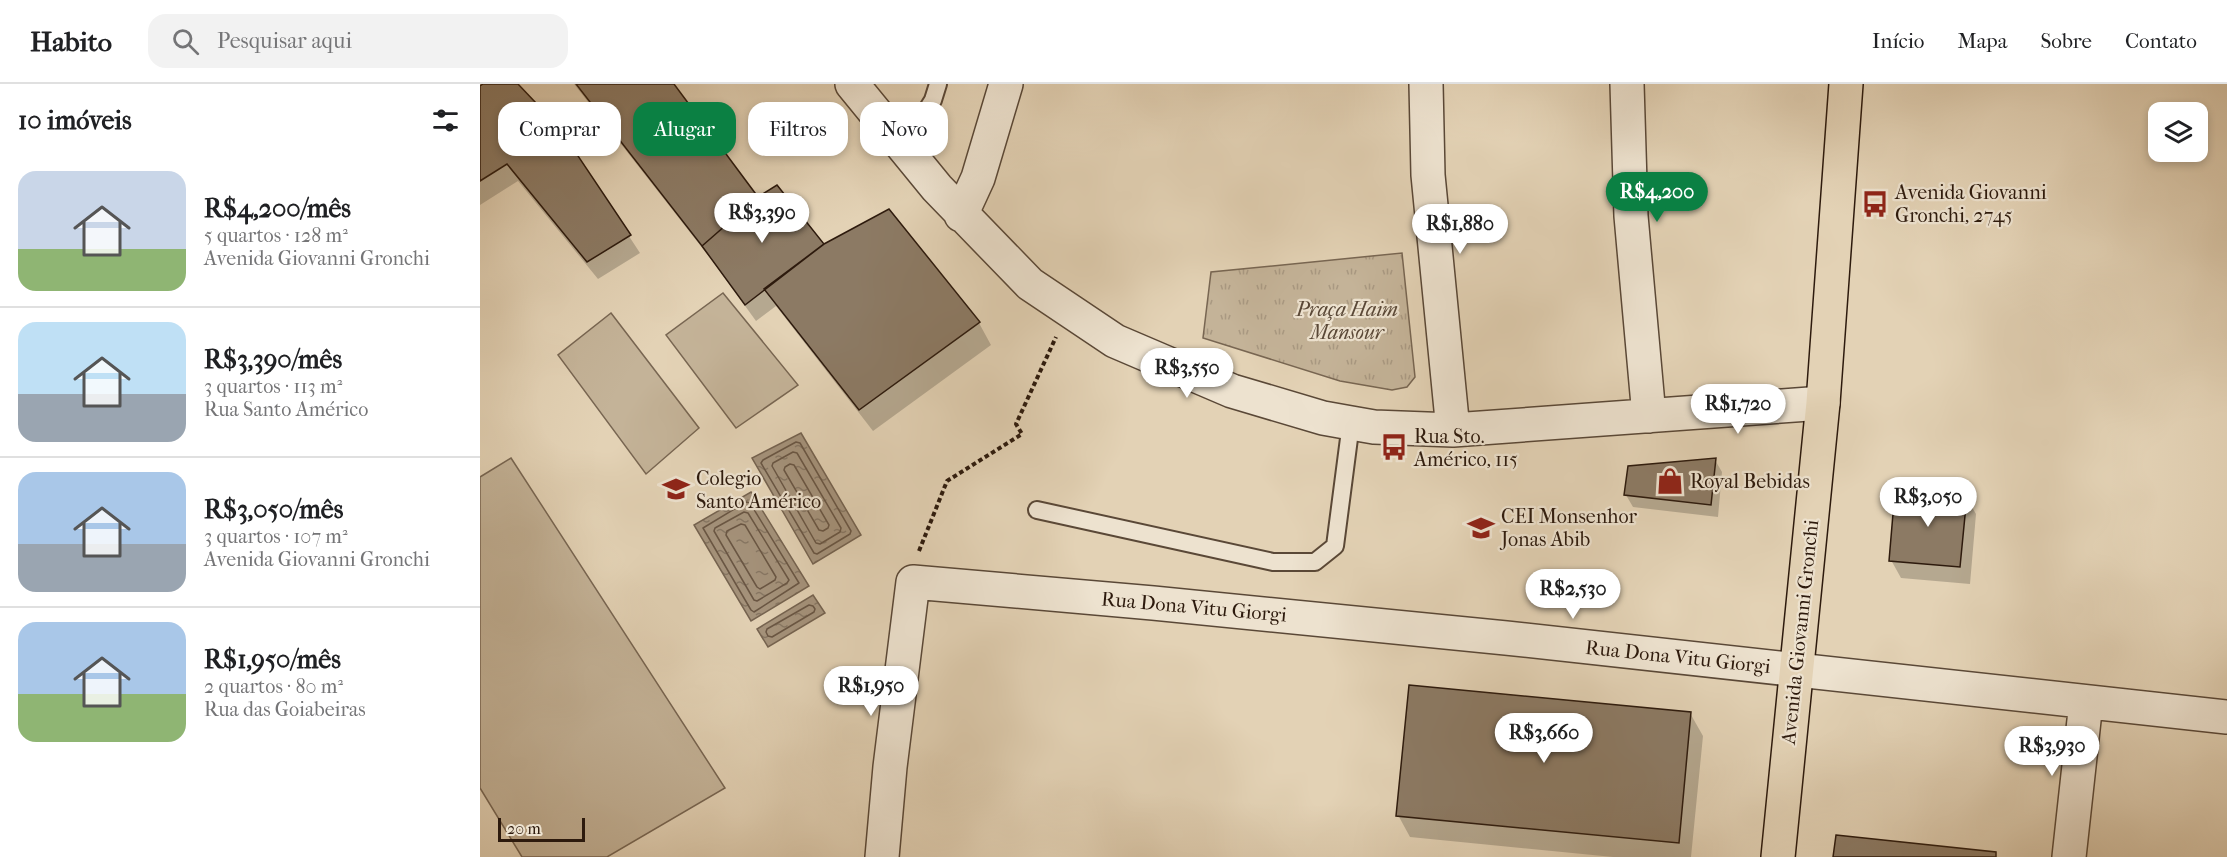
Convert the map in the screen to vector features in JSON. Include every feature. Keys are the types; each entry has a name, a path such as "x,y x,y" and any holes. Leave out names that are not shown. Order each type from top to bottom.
{"main road":[{"name":"Avenida Giovanni Gronchi","path":"1778,857 1823,403 1846,84"}],"street":[{"path":"852,84 866,102"},
{"path":"962,215 978,178 1006,84"},
{"path":"1426,84 1428,175 1452,430"},
{"path":"1627,84 1631,216 1650,416"},
{"path":"910,156 962,215 1030,284 1115,341 1232,391 1323,418 1374,427 1452,430 1823,403"},
{"path":"882,857 890,767 913,582"},
{"name":"Rua Dona Vitu Giorgi","path":"913,582 1153,603 1797,669 2227,717"},
{"path":"2069,857 2086,702"}],"lane":[{"path":"932,102 938,84"},
{"path":"1036,510 1273,562 1315,562 1335,546 1351,423"}],"path":[{"path":"913,582 916,558 947,482 1022,434 1016,423 1069,309"}],"green space":[{"name":"Praça Haim Mansour","path":"1402,253 1415,377 1407,387 1392,390 1340,381 1203,338 1211,272"},
{"path":"723,293 798,385 736,428 666,335"},
{"path":"611,313 699,428 646,474 558,355"},
{"path":"511,458 725,788 607,857 522,857 480,788 480,477"}],"water":[{"path":"801,433 861,535 813,564 752,458"},
{"path":"751,492 809,586 751,621 694,525"},
{"path":"813,595 825,613 768,647 757,629"}],"building":[{"path":"483,84 518,84 535,102 498,102 498,156 578,156 631,235 587,262 507,164 480,181 480,86"},
{"path":"576,84 674,84 687,102 633,102 633,156 728,156 758,197 702,246 621,142 621,102 590,102"},
{"path":"777,185 824,244 745,305 702,246 758,197"},
{"path":"889,209 980,322 859,410 764,289 824,244"},
{"name":"Royal Bebidas","path":"1716,458 1711,505 1624,495 1628,466"},
{"path":"1895,490 1967,495 1960,567 1889,561"},
{"path":"1409,685 1691,712 1679,843 1396,816"},
{"path":"1836,835 1996,852 1996,857 1833,857"}],"place":[{"name":"Avenida Giovanni Gronchi, 2745","path":"1875,204"},
{"name":"Rua Sto. Américo, 115","path":"1394,447"},
{"name":"Royal Bebidas","path":"1670,481"},
{"name":"Colegio Santo Américo","path":"676,489"},
{"name":"CEI Monsenhor Jonas Abib","path":"1481,528"}]}
